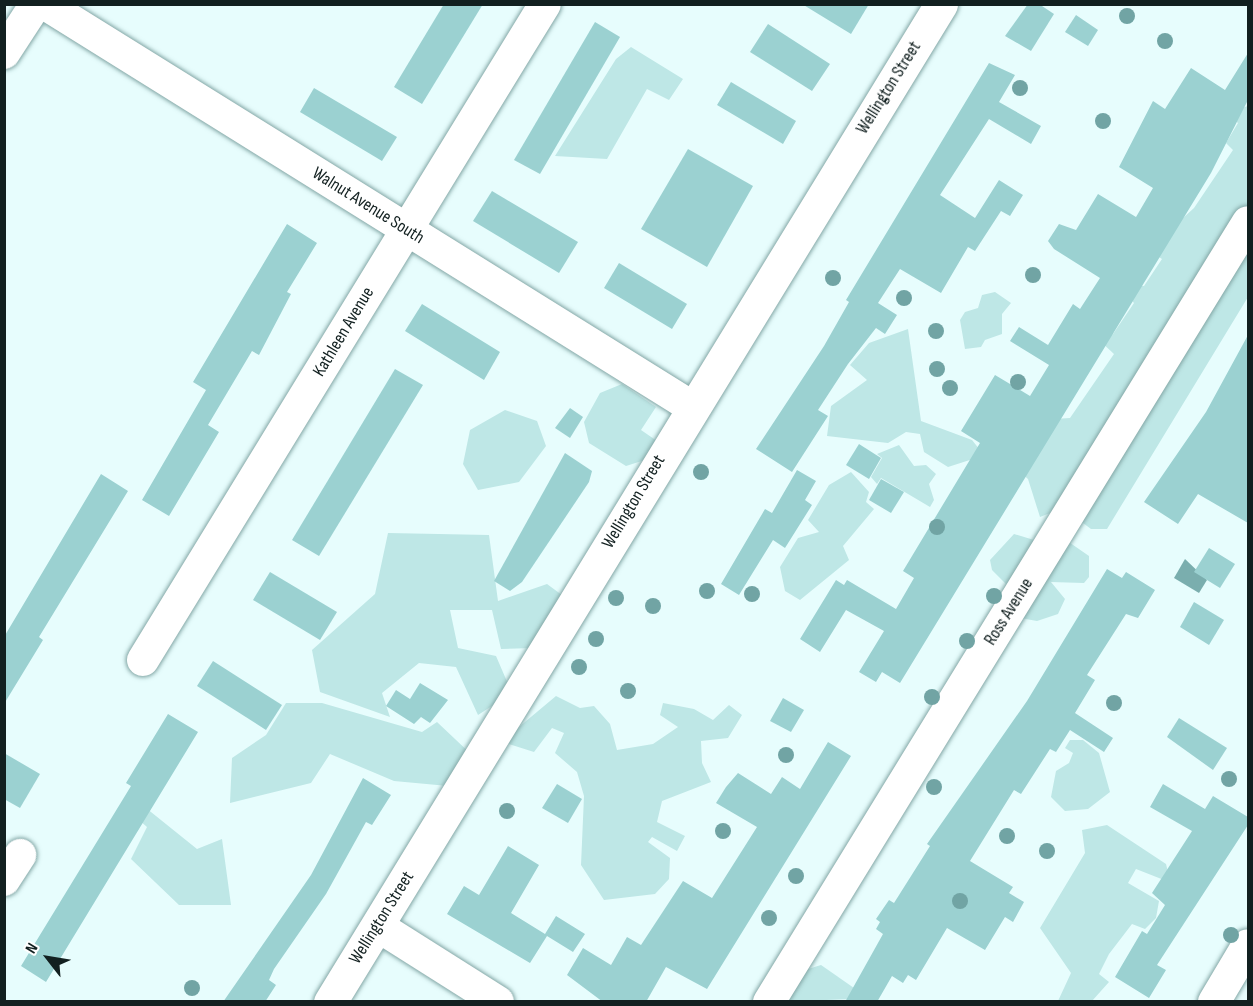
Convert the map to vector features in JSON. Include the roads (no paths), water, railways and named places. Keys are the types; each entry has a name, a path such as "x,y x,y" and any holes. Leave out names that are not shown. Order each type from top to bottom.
{"main road":[{"name":"Wellington Street","path":"330,1002 692,407 941,4"}],"street":[{"path":"4,53 36,4"},
{"name":"Walnut Avenue South","path":"45,4 692,407"},
{"name":"Kathleen Avenue","path":"143,660 545,4"},
{"name":"Ross Avenue","path":"770,1002 1248,222"},
{"path":"378,926 498,1002"},
{"path":"1214,1002 1248,945"}]}
